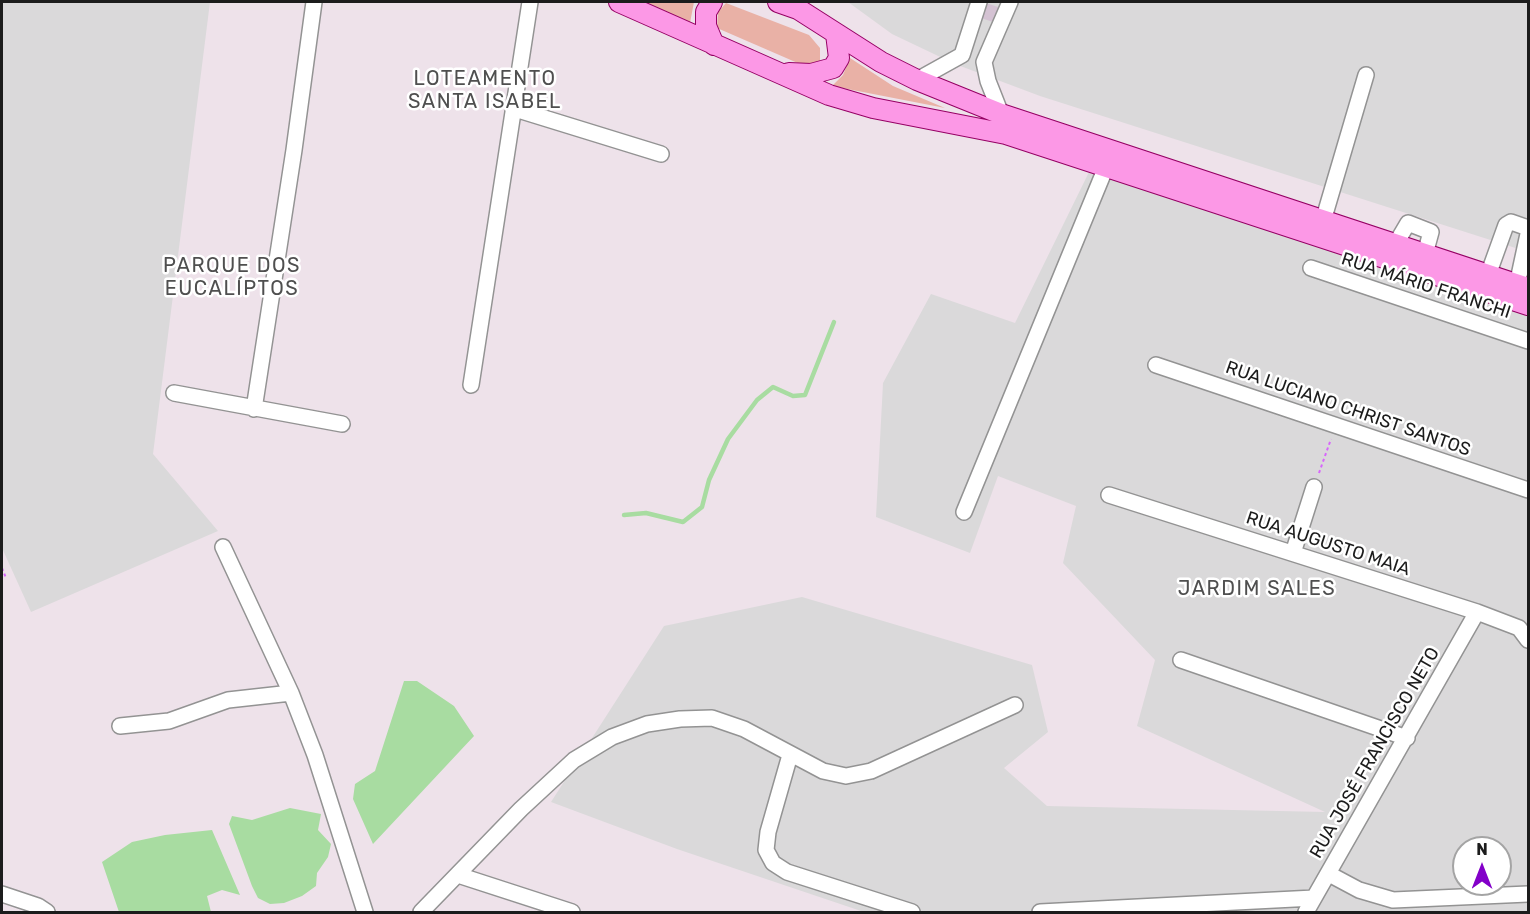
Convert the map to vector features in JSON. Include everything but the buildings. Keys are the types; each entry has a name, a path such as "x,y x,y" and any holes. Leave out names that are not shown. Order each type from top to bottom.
{"main road":[{"path":"619,2 829,95 873,108 1006,134 1528,305"},
{"path":"712,2 706,12 706,26 714,45"},
{"path":"778,2 794,5 881,62 917,80 1001,114 1523,286"},
{"path":"780,72 811,74 833,68 839,58 836,34"}],"street":[{"path":"254,409 314,2"},
{"path":"471,386 530,2"},
{"path":"917,80 962,55 979,2"},
{"path":"1001,114 987,81 984,62 1011,2"},
{"path":"962,55 984,62"},
{"path":"1323,221 1366,75"},
{"path":"515,109 661,154"},
{"path":"964,512 1106,167"},
{"path":"1488,275 1506,225 1511,222 1528,228"},
{"path":"1523,286 1528,234"},
{"name":"RUA MÁRIO FRANCHI","path":"1311,268 1528,341"},
{"name":"RUA LUCIANO CHRIST SANTOS","path":"1156,365 1528,489"},
{"path":"174,393 342,424"},
{"path":"1293,553 1314,487"},
{"name":"RUA AUGUSTO MAIA","path":"1109,495 1477,612 1519,628 1528,640"},
{"path":"223,547 291,693 315,754 365,912"},
{"name":"RUA JOSÉ FRANCISCO NETO","path":"1306,912 1477,612"},
{"path":"1181,660 1407,738"},
{"path":"120,726 169,721 228,700 291,693"},
{"path":"421,912 520,809 574,760 612,737 629,730 647,724 680,719 712,718 744,729 823,771 846,776 871,771 1016,705"},
{"path":"790,755 768,832 766,850 773,863 787,872 912,912"},
{"path":"1329,874 1359,890 1393,900 1528,894"},
{"path":"458,875 572,912"},
{"path":"2,894 38,906 46,912"},
{"path":"1040,912 1314,898"}],"path":[{"path":"1314,487 1336,425"},
{"path":"2,568 6,578"}],"shaded area":[{"path":"2,2 210,2 153,454 218,531 31,612 2,548"},
{"path":"645,2 694,2 690,23"},
{"path":"848,2 1528,2 1528,252 1040,96 955,64 892,34"},
{"path":"726,3 809,35 820,48 820,61 812,67 800,64 717,28 718,12"},
{"path":"850,58 893,86 945,108 832,86 843,75"},
{"path":"1090,170 1528,304 1528,912 864,912 677,849 551,802 664,626 802,597 1032,665 1048,732 1004,768 1047,806 1325,812 1137,726 1155,660 1063,563 1076,506 998,476 970,553 876,517 883,383 931,294 1015,323"},
{"path":"404,681 417,681 454,706 474,736 373,844 353,799 355,784 375,771"},
{"path":"290,808 321,814 318,830 331,844 328,857 317,873 316,886 302,896 284,903 270,904 258,898 229,824 232,816 252,820"},
{"path":"212,830 240,895 222,890 207,896 211,912 119,912 102,862 132,842 165,835"}],"waterway":[{"path":"624,515 646,513 683,522 702,507 709,480 728,439 757,400 773,387 793,396 805,395 834,322"}],"district":[{"name":"LOTEAMENTO SANTA ISABEL","path":"485,90"},
{"name":"PARQUE DOS EUCALÍPTOS","path":"232,278"},
{"name":"JARDIM SALES","path":"1257,589"}]}
